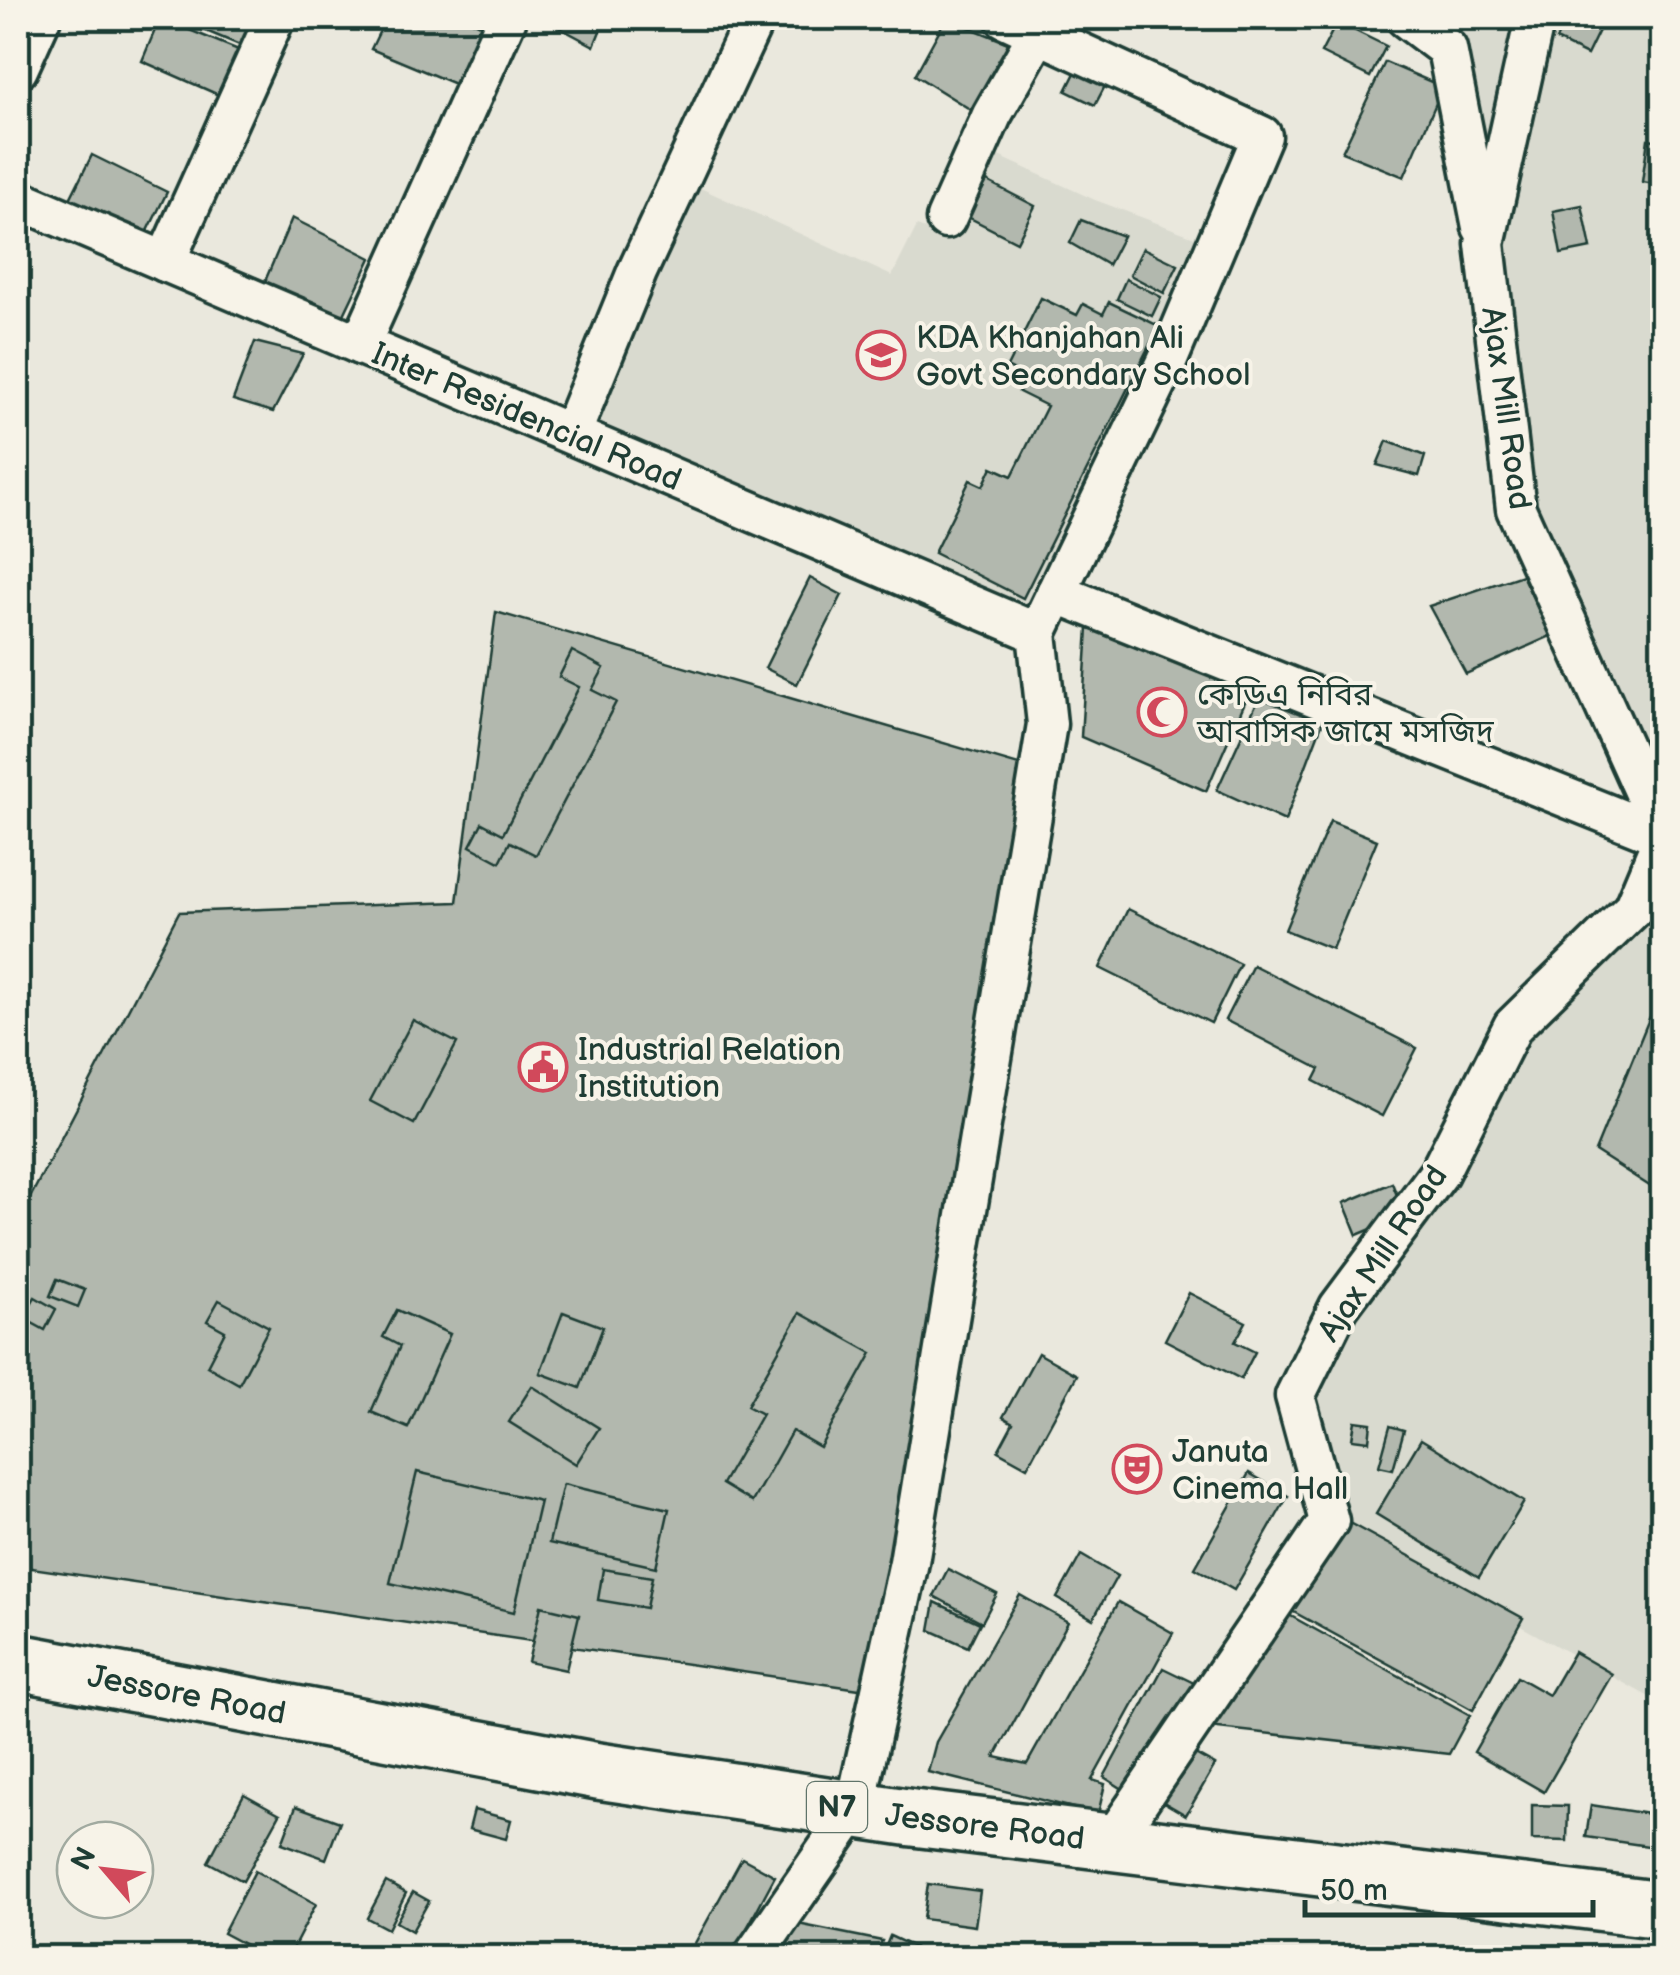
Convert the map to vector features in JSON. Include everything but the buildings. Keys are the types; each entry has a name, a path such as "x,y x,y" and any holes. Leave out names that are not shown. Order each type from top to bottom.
{"highway":[{"name":"Jessore Road","path":"18,1662 598,1771 855,1810 1662,1910"}],"street":[{"path":"18,68 42,18"},
{"path":"165,262 275,18"},
{"path":"360,345 507,18"},
{"path":"571,434 637,272 755,18"},
{"path":"1406,18 1447,49 1486,244"},
{"name":"Ajax Mill Road","path":"1110,1842 1328,1520 1295,1396 1339,1307 1439,1173 1513,1026 1633,909 1662,836 1516,508 1486,244 1535,18"},
{"path":"752,1958 855,1810 909,1562 1047,724 1037,633 1167,362 1262,136 1022,25 992,115 946,220"},
{"name":"Inter Residencial Road","path":"18,198 1037,633"},
{"path":"1056,593 1662,836"}],"shaded area":[{"path":"1406,18 1662,18 1662,833 1516,509 1447,49"},
{"name":"KDA Khanjahan Ali Govt Secondary School","path":"979,147 1095,200 1208,242 1037,633 571,434 683,180 892,276 917,226 933,232 946,219"},
{"path":"1662,840 1662,1704 1329,1521 1295,1396 1513,1026 1633,909"}],"place":[{"name":"KDA Khanjahan Ali Govt Secondary School","path":"881,355"},
{"name":"কেডিএ নিবির আবাসিক জামে মসজিদ","path":"1162,712"},
{"name":"Industrial Relation Institution","path":"543,1067"},
{"name":"Januta Cinema Hall","path":"1137,1469"}]}
